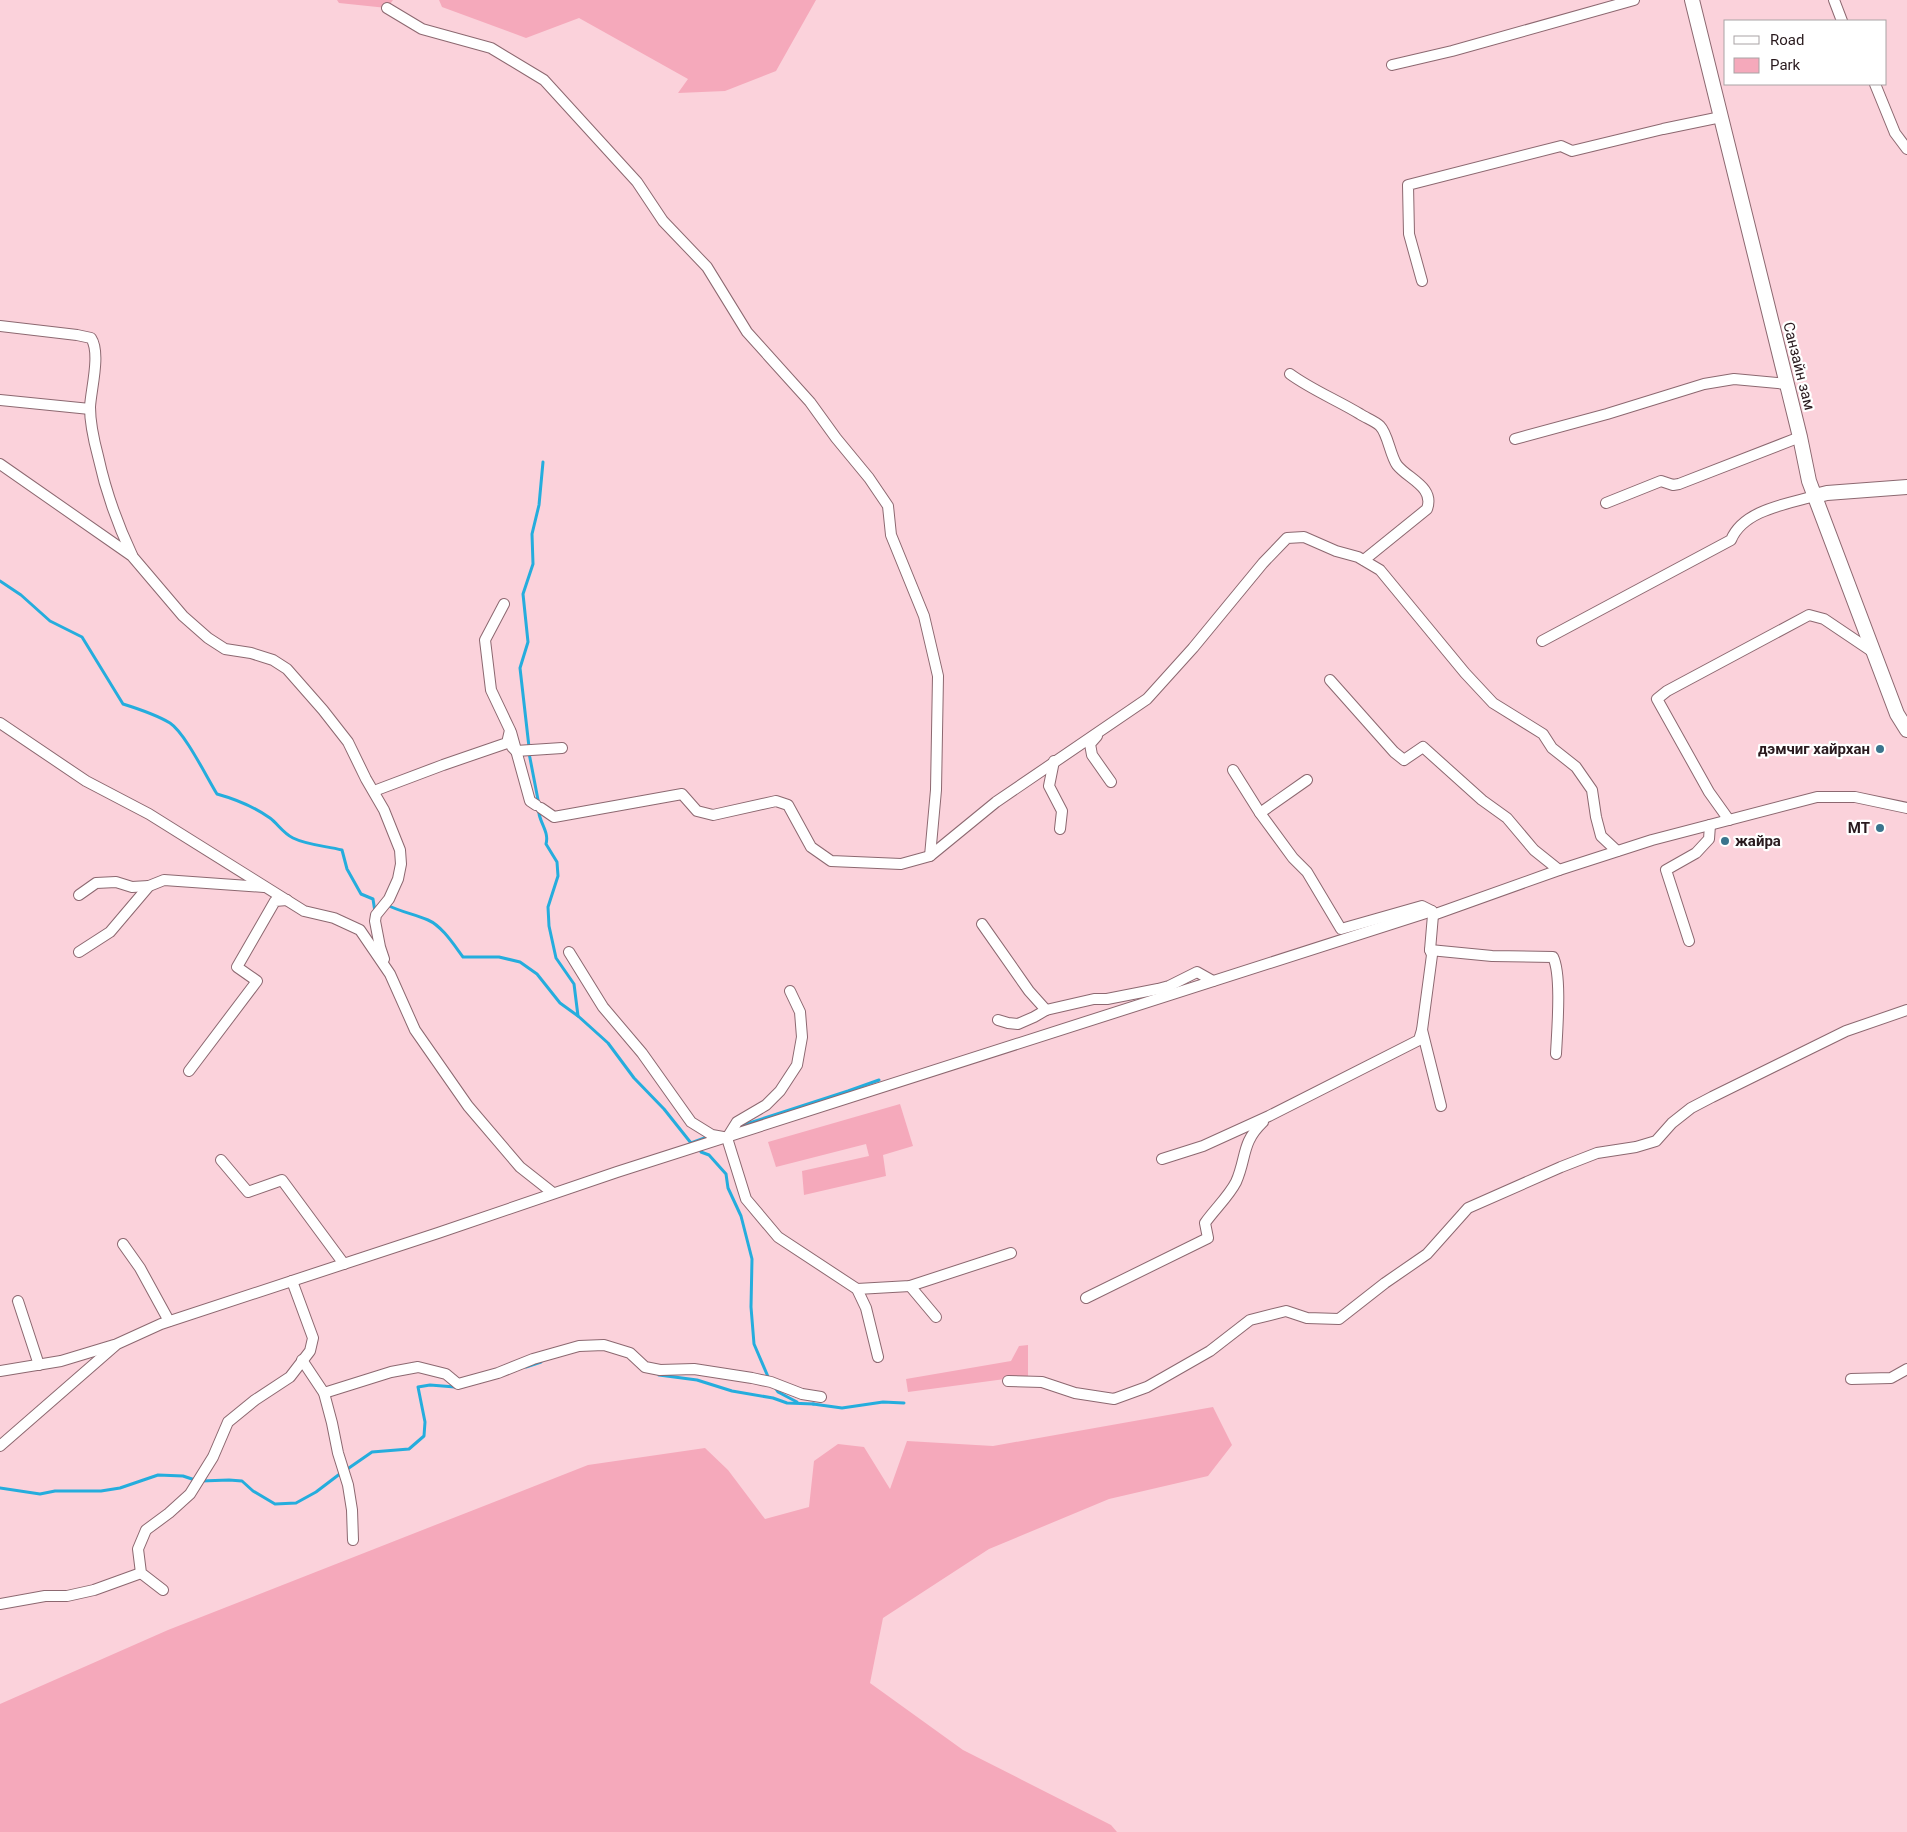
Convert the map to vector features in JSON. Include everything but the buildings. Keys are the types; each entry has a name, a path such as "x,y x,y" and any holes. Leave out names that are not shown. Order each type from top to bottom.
{"main road":[{"name":"Санзайн зам","path":"1692,0 1800,437 1809,481 1898,714 1907,730"},
{"path":"1815,496 1826,493 1907,487"}],"street":[{"path":"1392,65 1452,51 1634,0"},
{"path":"1834,0 1842,20"},
{"path":"387,8 422,29 491,48 544,80 637,182 663,221 707,268 747,332 810,402 836,438 869,478 888,506 891,535 924,616 938,676 936,790 930,856"},
{"path":"1875,85 1895,133 1907,149"},
{"path":"1422,281 1409,234 1408,185 1561,146 1572,152 1663,129 1721,117"},
{"path":"0,326 77,335 91,338 94,343 95,361 90,409 94,438 107,495 117,524 132,556"},
{"path":"1290,374 1308,387 1344,404 1381,427 1396,464 1407,476 1422,486 1428,494 1429,503 1427,509 1364,560"},
{"path":"1515,439 1607,414 1704,384 1734,379 1787,384"},
{"path":"0,400 90,409"},
{"path":"1606,503 1660,481 1673,485 1680,484 1800,437"},
{"path":"0,464 132,556 183,616 208,638 225,650 251,653 273,660 287,670 323,710 348,742 374,791 400,850 401,864 398,878 390,899 376,915 375,921 380,946 390,974 415,1030 468,1106 520,1168 553,1193"},
{"path":"1542,642 1731,540 1735,530 1744,521 1760,513 1815,496"},
{"path":"504,604 485,640 491,690 510,730 530,801 554,817 682,794 696,810 713,815 776,802 788,805 811,847 831,861 901,864 930,856 996,802 1147,699 1193,648 1263,563 1287,538 1304,537 1336,551 1358,557 1380,570 1465,673 1493,703 1543,734 1552,748 1576,767 1592,790 1601,836 1618,851"},
{"path":"1729,820 1710,792 1657,699 1667,691 1809,615 1824,619 1874,652"},
{"path":"1330,680 1399,756 1404,760 1423,747 1482,800 1507,818 1534,850 1559,870"},
{"path":"0,723 86,782 149,814 304,910 334,918 360,930 390,974"},
{"path":"507,743 510,730"},
{"path":"1100,731 1090,744 1092,755 1111,782"},
{"path":"374,791 507,743"},
{"path":"507,743 516,750 562,748"},
{"path":"1054,761 1049,786 1062,811 1060,829"},
{"path":"1233,770 1260,814 1293,858 1307,872 1341,929 1422,906 1432,913"},
{"path":"1260,814 1307,780"},
{"path":"0,1371 61,1361 117,1344 169,1321 553,1193 1212,981 1432,913 1618,851 1817,797 1855,797 1907,808"},
{"path":"1689,941 1666,870 1696,853 1709,839 1710,825"},
{"path":"79,894 96,883 116,882 132,887 149,886 164,880 268,888"},
{"path":"79,952 110,932 149,886"},
{"path":"189,1071 257,981 237,967 276,901 287,900"},
{"path":"1162,1159 1203,1146 1270,1116 1419,1040 1432,955 1430,950 1432,913"},
{"path":"982,924 1029,991 1046,1010"},
{"path":"1430,950 1492,956 1553,957 1556,962 1558,995 1556,1054"},
{"path":"569,952 603,1008 642,1053 677,1099 691,1122 712,1136 727,1138"},
{"path":"998,1020 1018,1024 1046,1010 1094,999 1107,999 1169,986 1197,972 1212,981"},
{"path":"790,991 800,1012 802,1037 796,1065 780,1091 766,1105 737,1122 727,1138 746,1199 778,1237 858,1289 866,1308 878,1357"},
{"path":"1008,1380 1042,1382 1075,1393 1114,1399 1147,1387 1210,1351 1250,1320 1286,1311 1307,1318 1340,1319 1384,1283 1427,1254 1468,1208 1597,1153 1636,1147 1656,1141 1672,1123 1691,1108 1712,1097 1846,1031 1907,1010"},
{"path":"1422,1030 1441,1106"},
{"path":"1086,1298 1208,1238 1205,1223 1235,1184 1247,1142 1254,1130 1270,1116"},
{"path":"221,1160 248,1192 282,1180 344,1264"},
{"path":"123,1244 140,1268 169,1321"},
{"path":"858,1289 910,1286 1011,1253"},
{"path":"163,1590 141,1573 138,1549 146,1530 170,1513 190,1494 214,1457 228,1422 255,1400 290,1377 310,1351 313,1338 292,1280"},
{"path":"910,1286 936,1317"},
{"path":"18,1301 39,1364"},
{"path":"0,1446 117,1344"},
{"path":"324,1393 390,1372 418,1367 446,1374 458,1384 498,1373 533,1359 580,1346 604,1345 630,1353 645,1367 660,1370 694,1369 752,1378 771,1382 802,1394 821,1397"},
{"path":"302,1360 324,1393 338,1453 348,1485 352,1510 353,1540"},
{"path":"1852,1379 1891,1378 1907,1369"},
{"path":"0,1604 45,1596 67,1596 94,1590 141,1573"}],"green space":[{"path":"337,0 393,0 387,8 339,3"},
{"path":"439,0 816,0 776,71 725,91 678,93 688,79 579,18 526,38 442,7"},
{"path":"900,1104 913,1146 883,1155 886,1176 804,1195 802,1171 869,1156 866,1144 776,1167 768,1142"},
{"path":"1028,1345 1028,1376 908,1392 906,1379 1011,1361 1019,1346"},
{"path":"1213,1407 1232,1445 1208,1476 1109,1499 989,1549 883,1618 870,1683 963,1750 1111,1825 1117,1832 0,1832 0,1704 168,1630 588,1465 705,1448 728,1470 765,1519 809,1507 814,1461 838,1444 864,1447 890,1489 907,1441 993,1446"}],"waterway":[{"path":"529,747 520,668 528,642 523,594 533,564 532,534 539,505 543,462"},
{"path":"0,581 21,595 50,621 82,637 123,704 159,717 176,728 189,745 217,794 257,810 270,818 286,834 293,838 310,844 342,850 347,869 361,894 373,899 375,912"},
{"path":"529,753 539,805 539,815 547,839 546,844 557,862 558,876 548,907 549,926 556,958 574,984 578,1016"},
{"path":"387,905 433,923 447,936 463,957 499,957 520,962 537,974 560,1003 578,1016 608,1043 634,1078 664,1109 691,1143 710,1136"},
{"path":"740,1126 879,1080"},
{"path":"701,1152 709,1155 726,1174 728,1188 741,1216 752,1259 751,1307 754,1344 769,1379"},
{"path":"526,1367 541,1362"},
{"path":"659,1375 697,1380 732,1391 773,1398 787,1403 814,1404"},
{"path":"346,1470 372,1452 409,1449 424,1436 425,1422 418,1387 430,1385 455,1387"},
{"path":"774,1386 778,1392 797,1402"},
{"path":"813,1404 842,1408 883,1402 904,1403"},
{"path":"201,1481 242,1481 253,1491 275,1504 296,1503 316,1492 341,1473"},
{"path":"0,1488 40,1494 55,1491 101,1491 120,1488 158,1475 183,1476 195,1480"}],"place":[{"name":"дэмчиг хайрхан","path":"1880,749"},
{"name":"MT","path":"1880,828"},
{"name":"жайра","path":"1725,841"}]}
